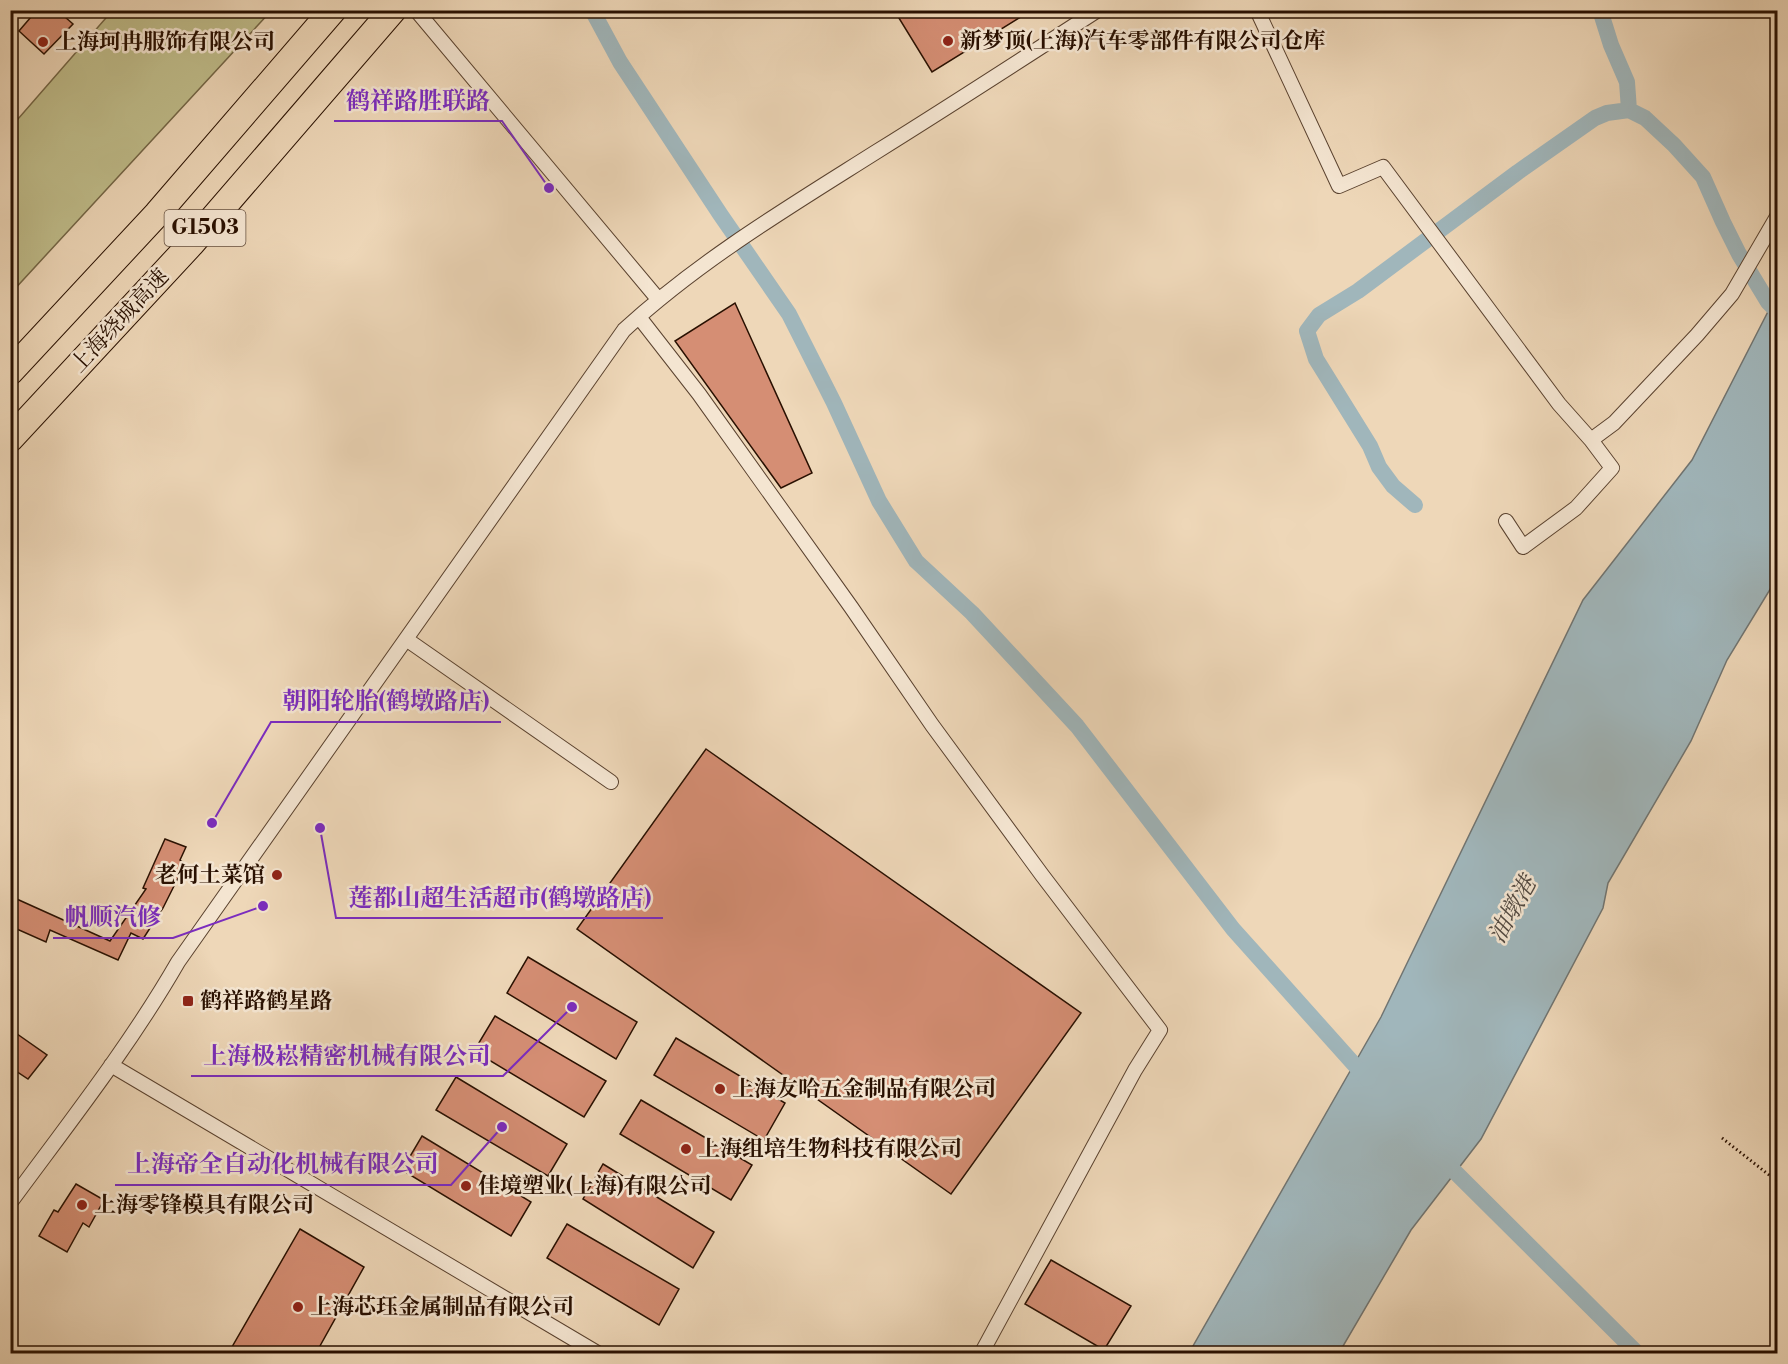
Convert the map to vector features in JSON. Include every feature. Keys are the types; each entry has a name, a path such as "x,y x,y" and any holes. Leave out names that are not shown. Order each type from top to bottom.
{"highway":[{"name":"上海绕城高速","path":"10,372 157,214 333,10"},
{"name":"上海绕城高速","path":"10,439 191,244 393,10"}],"street":[{"path":"416,10 658,298"},
{"path":"10,1203 111,1065 178,962 624,330 658,298 764,222 1098,10"},
{"path":"1257,10 1339,186 1383,167 1559,404 1612,468 1576,508 1523,547 1506,521"},
{"path":"1591,440 1614,423 1732,294 1778,215"},
{"path":"639,316 726,431 932,725 1160,1030 1135,1070 981,1353"},
{"path":"406,639 611,782"},
{"path":"111,1065 599,1353"}],"path":[{"path":"1722,1138 1778,1182"}],"shaded area":[{"path":"112,11 271,11 11,293 11,127"}],"water":[{"name":"油墩港","path":"1777,294 1777,578 1727,660 1691,741 1608,883 1603,908 1481,1139 1411,1230 1339,1353 1189,1353 1381,1017 1583,600 1692,460"}],"building":[{"name":"上海珂冉服饰有限公司","path":"37,10 57,10 73,24 44,54 19,31"},
{"name":"新梦顶(上海)汽车零部件有限公司仓库","path":"894,10 1032,10 932,72"},
{"path":"735,303 812,473 781,488 675,341"},
{"path":"706,749 1081,1013 951,1194 577,929"},
{"path":"165,839 186,847 180,860 185,864 163,908 143,939 131,933 118,960 50,930 46,942 10,926 10,896 110,941 146,889 143,888"},
{"path":"528,957 637,1022 616,1059 507,993"},
{"path":"495,1016 606,1081 584,1117 474,1051"},
{"path":"10,1029 47,1055 28,1079 10,1067"},
{"name":"上海友哈五金制品有限公司","path":"676,1038 785,1103 764,1140 654,1075"},
{"path":"456,1077 567,1144 548,1176 436,1110"},
{"name":"上海组培生物科技有限公司","path":"641,1100 752,1165 731,1200 620,1134"},
{"name":"佳境塑业(上海)有限公司","path":"422,1136 531,1202 511,1236 402,1170"},
{"path":"603,1164 714,1232 693,1268 583,1199"},
{"path":"76,1184 104,1200 89,1227 83,1223 67,1252 39,1236 54,1210 58,1212"},
{"path":"567,1224 679,1289 659,1325 547,1258"},
{"name":"上海芯珏金属制品有限公司","path":"300,1229 364,1267 316,1353 243,1353 232,1347"},
{"path":"1051,1260 1131,1306 1104,1350 1025,1304"}],"waterway":[{"path":"592,10 620,62 789,314 834,403 879,501 916,561 972,613 1077,726 1233,929 1369,1081"},
{"path":"1600,10 1611,45 1627,82 1629,110"},
{"path":"1415,505 1393,486 1379,467 1370,446 1316,359 1307,331 1319,315 1358,291 1595,118 1607,113 1629,110 1645,118 1674,145 1703,177 1739,254 1768,302 1778,312"},
{"path":"1440,1157 1638,1354"}],"place":[{"name":"新梦顶(上海)汽车零部件有限公司仓库","path":"948,41"},
{"name":"上海珂冉服饰有限公司","path":"43,42"},
{"name":"鹤祥路胜联路","path":"549,188"},
{"name":"朝阳轮胎(鹤墩路店)","path":"212,823"},
{"name":"莲都山超生活超市(鹤墩路店)","path":"320,828"},
{"name":"老何土菜馆","path":"277,875"},
{"name":"帆顺汽修","path":"263,906"},
{"name":"鹤祥路鹤星路","path":"188,1001"},
{"name":"上海极崧精密机械有限公司","path":"572,1007"},
{"name":"上海友哈五金制品有限公司","path":"720,1089"},
{"name":"上海帝全自动化机械有限公司","path":"502,1127"},
{"name":"上海组培生物科技有限公司","path":"686,1149"},
{"name":"佳境塑业(上海)有限公司","path":"466,1186"},
{"name":"上海零锋模具有限公司","path":"82,1205"},
{"name":"上海芯珏金属制品有限公司","path":"298,1307"}]}
